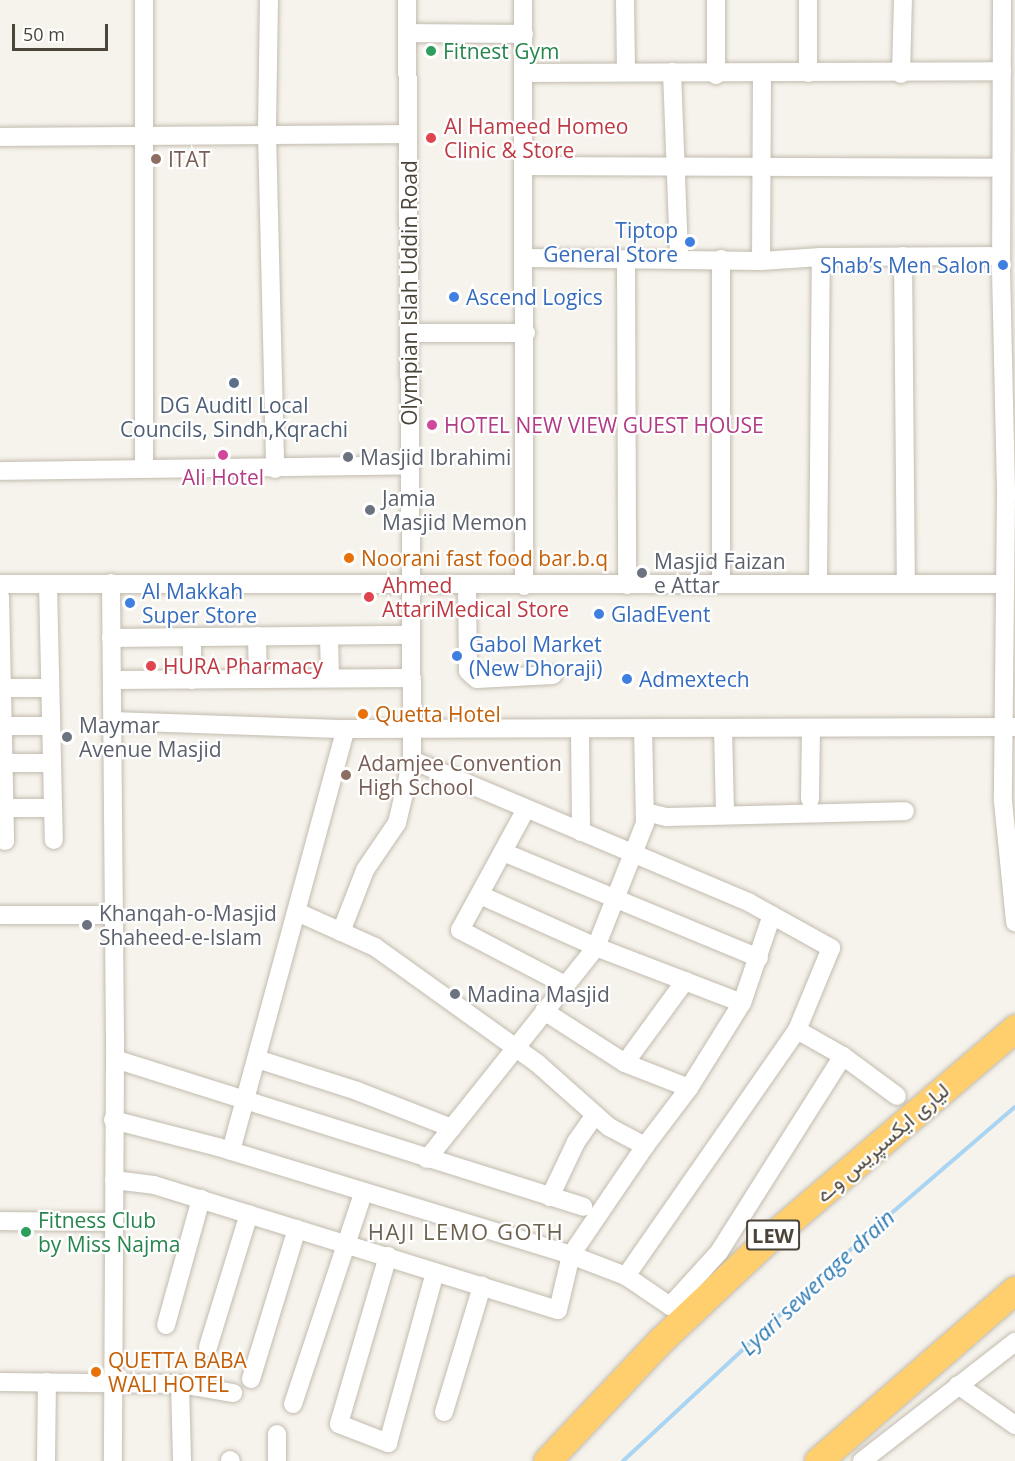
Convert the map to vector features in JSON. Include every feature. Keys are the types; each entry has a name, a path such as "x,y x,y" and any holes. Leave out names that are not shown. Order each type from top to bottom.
{"highway":[{"name":"لیاری ایکسپریس وے","path":"548,1461 661,1341 766,1241 1015,1028"},
{"path":"818,1461 1015,1290"}],"street":[{"path":"144,0 144,468"},
{"path":"269,0 267,134 275,469"},
{"name":"Olympian Islah Uddin Road","path":"341,932 365,870 387,844 397,823 412,760 407,0"},
{"path":"523,0 526,333 524,586"},
{"path":"625,0 626,72"},
{"path":"716,0 716,75"},
{"path":"808,0 808,73"},
{"path":"901,74 903,0"},
{"path":"1002,0 1001,168 1006,265 1010,496 1004,584 1010,727 1003,801 1015,922"},
{"path":"407,33 524,34"},
{"path":"524,74 672,72 762,75 1002,71"},
{"path":"672,72 679,258"},
{"path":"761,261 764,169 762,75"},
{"path":"0,137 408,134"},
{"path":"523,166 764,169 1001,168"},
{"path":"525,258 679,258 761,261 821,256 903,256 1006,265"},
{"path":"818,583 821,256"},
{"path":"903,256 906,584"},
{"path":"626,259 627,585"},
{"path":"721,259 721,582"},
{"path":"409,333 526,333"},
{"path":"0,471 144,468 275,469 410,465"},
{"path":"0,584 411,582 524,586 721,582 1004,584"},
{"path":"111,583 115,1059 111,1382 113,1461"},
{"path":"48,584 54,840"},
{"path":"467,585 468,671 477,679 553,675"},
{"path":"0,596 5,841"},
{"path":"111,638 411,635"},
{"path":"257,636 258,679"},
{"path":"329,636 330,678"},
{"path":"192,637 192,680"},
{"path":"112,680 412,678"},
{"path":"2,688 50,688"},
{"path":"112,721 412,730 580,731 1010,727"},
{"path":"3,726 51,726"},
{"path":"231,1151 346,729"},
{"path":"810,799 812,729"},
{"path":"427,1159 596,947 645,823 643,730"},
{"path":"723,730 725,812"},
{"path":"580,731 581,832"},
{"path":"412,760 772,915 831,948 797,1030 626,1276"},
{"path":"3,764 52,763"},
{"path":"4,808 53,808"},
{"path":"526,809 460,930 565,985"},
{"path":"645,812 667,817 905,811"},
{"path":"503,852 759,958"},
{"path":"480,894 596,947 742,1003"},
{"path":"297,912 375,947 516,1047 609,1127 645,1146"},
{"path":"0,915 114,915"},
{"path":"114,1180 154,1185 558,1310 571,1255 645,1146 689,1088 742,1003 772,915"},
{"path":"625,1064 685,981"},
{"path":"544,1011 625,1064 689,1088"},
{"path":"797,1030 843,1056 897,1096"},
{"path":"113,1120 231,1151 571,1255 626,1276 670,1306 719,1252 843,1056"},
{"path":"115,1059 247,1098 427,1159 583,1208"},
{"path":"257,1059 357,1091 452,1128"},
{"path":"550,1197 576,1142 595,1115"},
{"path":"292,1404 363,1193"},
{"path":"166,1325 201,1199"},
{"path":"208,1347 249,1214"},
{"path":"0,1221 113,1222"},
{"path":"251,1379 297,1228"},
{"path":"388,1257 339,1424 388,1443 435,1272"},
{"path":"444,1412 483,1286"},
{"path":"862,1461 1015,1342"},
{"path":"0,1382 180,1384 233,1393"},
{"path":"46,1461 47,1382"},
{"path":"180,1384 182,1461"},
{"path":"958,1385 1015,1425"},
{"path":"277,1434 277,1461"}],"waterway":[{"name":"Lyari sewerage drain","path":"623,1461 873,1229 1015,1107"}],"place":[{"name":"Fitnest Gym","path":"431,51"},
{"name":"Al Hameed Homeo Clinic & Store","path":"431,138"},
{"name":"ITAT","path":"156,159"},
{"name":"Tiptop General Store","path":"690,242"},
{"name":"Shab’s Men Salon","path":"1003,265"},
{"name":"Ascend Logics","path":"454,297"},
{"name":"DG Auditl Local Councils, Sindh,Kqrachi","path":"234,383"},
{"name":"HOTEL NEW VIEW GUEST HOUSE","path":"432,425"},
{"name":"Ali Hotel","path":"223,455"},
{"name":"Masjid Ibrahimi","path":"348,457"},
{"name":"Jamia Masjid Memon","path":"370,510"},
{"name":"Noorani fast food bar.b.q","path":"349,558"},
{"name":"Masjid Faizan e Attar","path":"642,573"},
{"name":"Ahmed AttariMedical Store","path":"369,597"},
{"name":"Al Makkah Super Store","path":"130,603"},
{"name":"GladEvent","path":"599,614"},
{"name":"Gabol Market (New Dhoraji)","path":"457,656"},
{"name":"HURA Pharmacy","path":"151,666"},
{"name":"Admextech","path":"627,679"},
{"name":"Quetta Hotel","path":"363,714"},
{"name":"Maymar Avenue Masjid","path":"67,737"},
{"name":"Adamjee Convention High School","path":"346,775"},
{"name":"Khanqah-o-Masjid Shaheed-e-Islam","path":"87,925"},
{"name":"Madina Masjid","path":"455,994"},
{"name":"Fitness Club by Miss Najma","path":"26,1232"},
{"name":"QUETTA BABA WALI HOTEL","path":"96,1372"}],"district":[{"name":"HAJI LEMO GOTH","path":"466,1232"}]}
